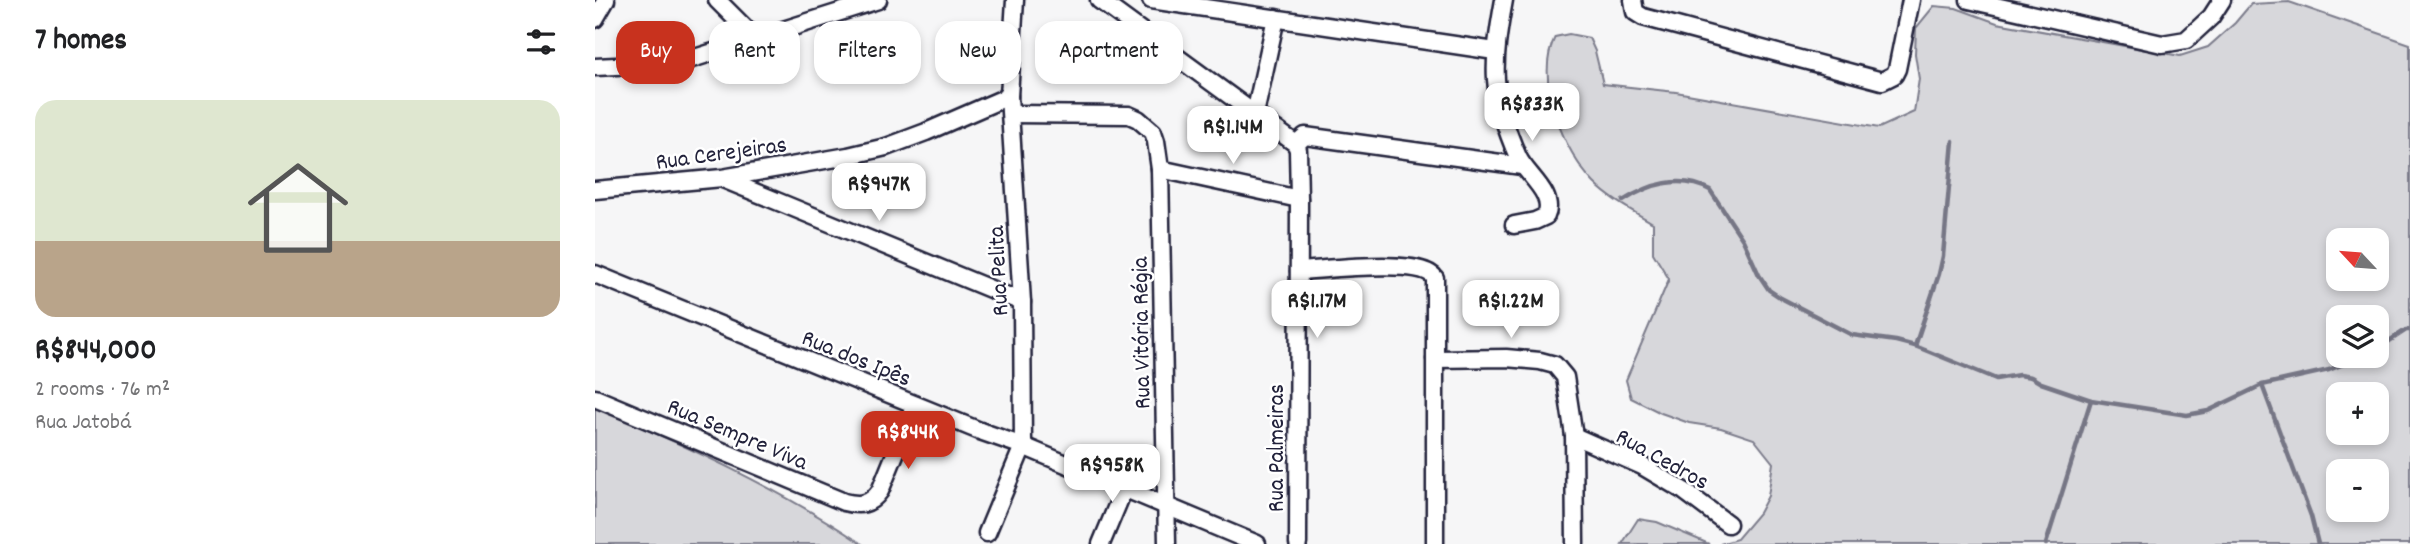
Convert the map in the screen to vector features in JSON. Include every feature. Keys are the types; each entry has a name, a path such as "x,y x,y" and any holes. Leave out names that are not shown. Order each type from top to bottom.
{"street":[{"path":"595,19 606,0"},
{"path":"717,0 739,21"},
{"path":"730,11 743,0"},
{"path":"800,25 878,0"},
{"name":"Rua Pelita","path":"987,533 1023,446 1022,302 1009,96 1015,0"},
{"path":"1099,0 1296,144 1305,136 1522,166"},
{"path":"1151,0 1495,51"},
{"path":"1504,0 1495,51 1499,108 1522,166 1544,193 1549,209 1546,216 1514,225"},
{"path":"1633,0 1635,12 1643,17 1882,81 1888,80 1897,69 1911,0"},
{"path":"1969,0 2162,44 2186,40 2211,17 2222,0"},
{"path":"1255,114 1276,18"},
{"path":"595,67 679,63 709,54"},
{"name":"Rua Cerejeiras","path":"595,190 722,178 848,156 885,147 1009,96"},
{"name":"Rua Vitória Régia","path":"1011,114 1129,115 1146,125 1156,141 1160,169 1167,544"},
{"name":"Rua Palmeiras","path":"1296,144 1299,199 1298,544"},
{"path":"1160,169 1299,199"},
{"path":"722,178 1022,302"},
{"path":"1299,271 1399,266 1426,270 1435,278 1436,544"},
{"name":"Rua dos Ipês","path":"595,274 915,405 1023,446 1257,544"},
{"path":"1436,359 1506,358 1540,361 1555,365 1565,377 1574,436 1575,544"},
{"name":"Rua Sempre Viva","path":"595,398 844,502 865,504 874,500 880,491 915,405"},
{"name":"Rua Cedros","path":"1574,436 1642,466 1684,491 1728,523"},
{"path":"1101,544 1124,489"}],"shaded area":[{"path":"2289,2 2410,44 2410,544 1720,544 1737,539 1759,513 1768,496 1773,463 1754,439 1721,428 1689,423 1631,398 1626,380 1669,279 1653,253 1653,223 1615,200 1594,183 1572,153 1563,134 1555,114 1548,73 1549,54 1555,37 1569,34 1589,38 1603,84 1676,92 1879,128 1914,112 1919,79 1915,54 1916,28 1934,6 1956,8 1997,23 2180,56 2208,47 2235,23 2251,4"},
{"path":"595,407 732,469 798,504 862,544 595,544"},
{"path":"1638,519 1657,522 1709,544 1622,544"}],"waterway":[{"path":"1915,346 1943,256 1953,141"},
{"path":"1623,201 1643,190 1665,183 1688,183 1710,190 1743,240 1759,275 1769,290 1781,298 1852,335 1915,346 1996,379 2019,375 2031,377 2091,400 2187,415 2208,411 2262,385 2334,368"},
{"path":"2389,341 2410,330"},
{"path":"2262,385 2311,516 2318,544"},
{"path":"2046,544 2091,400"}]}
